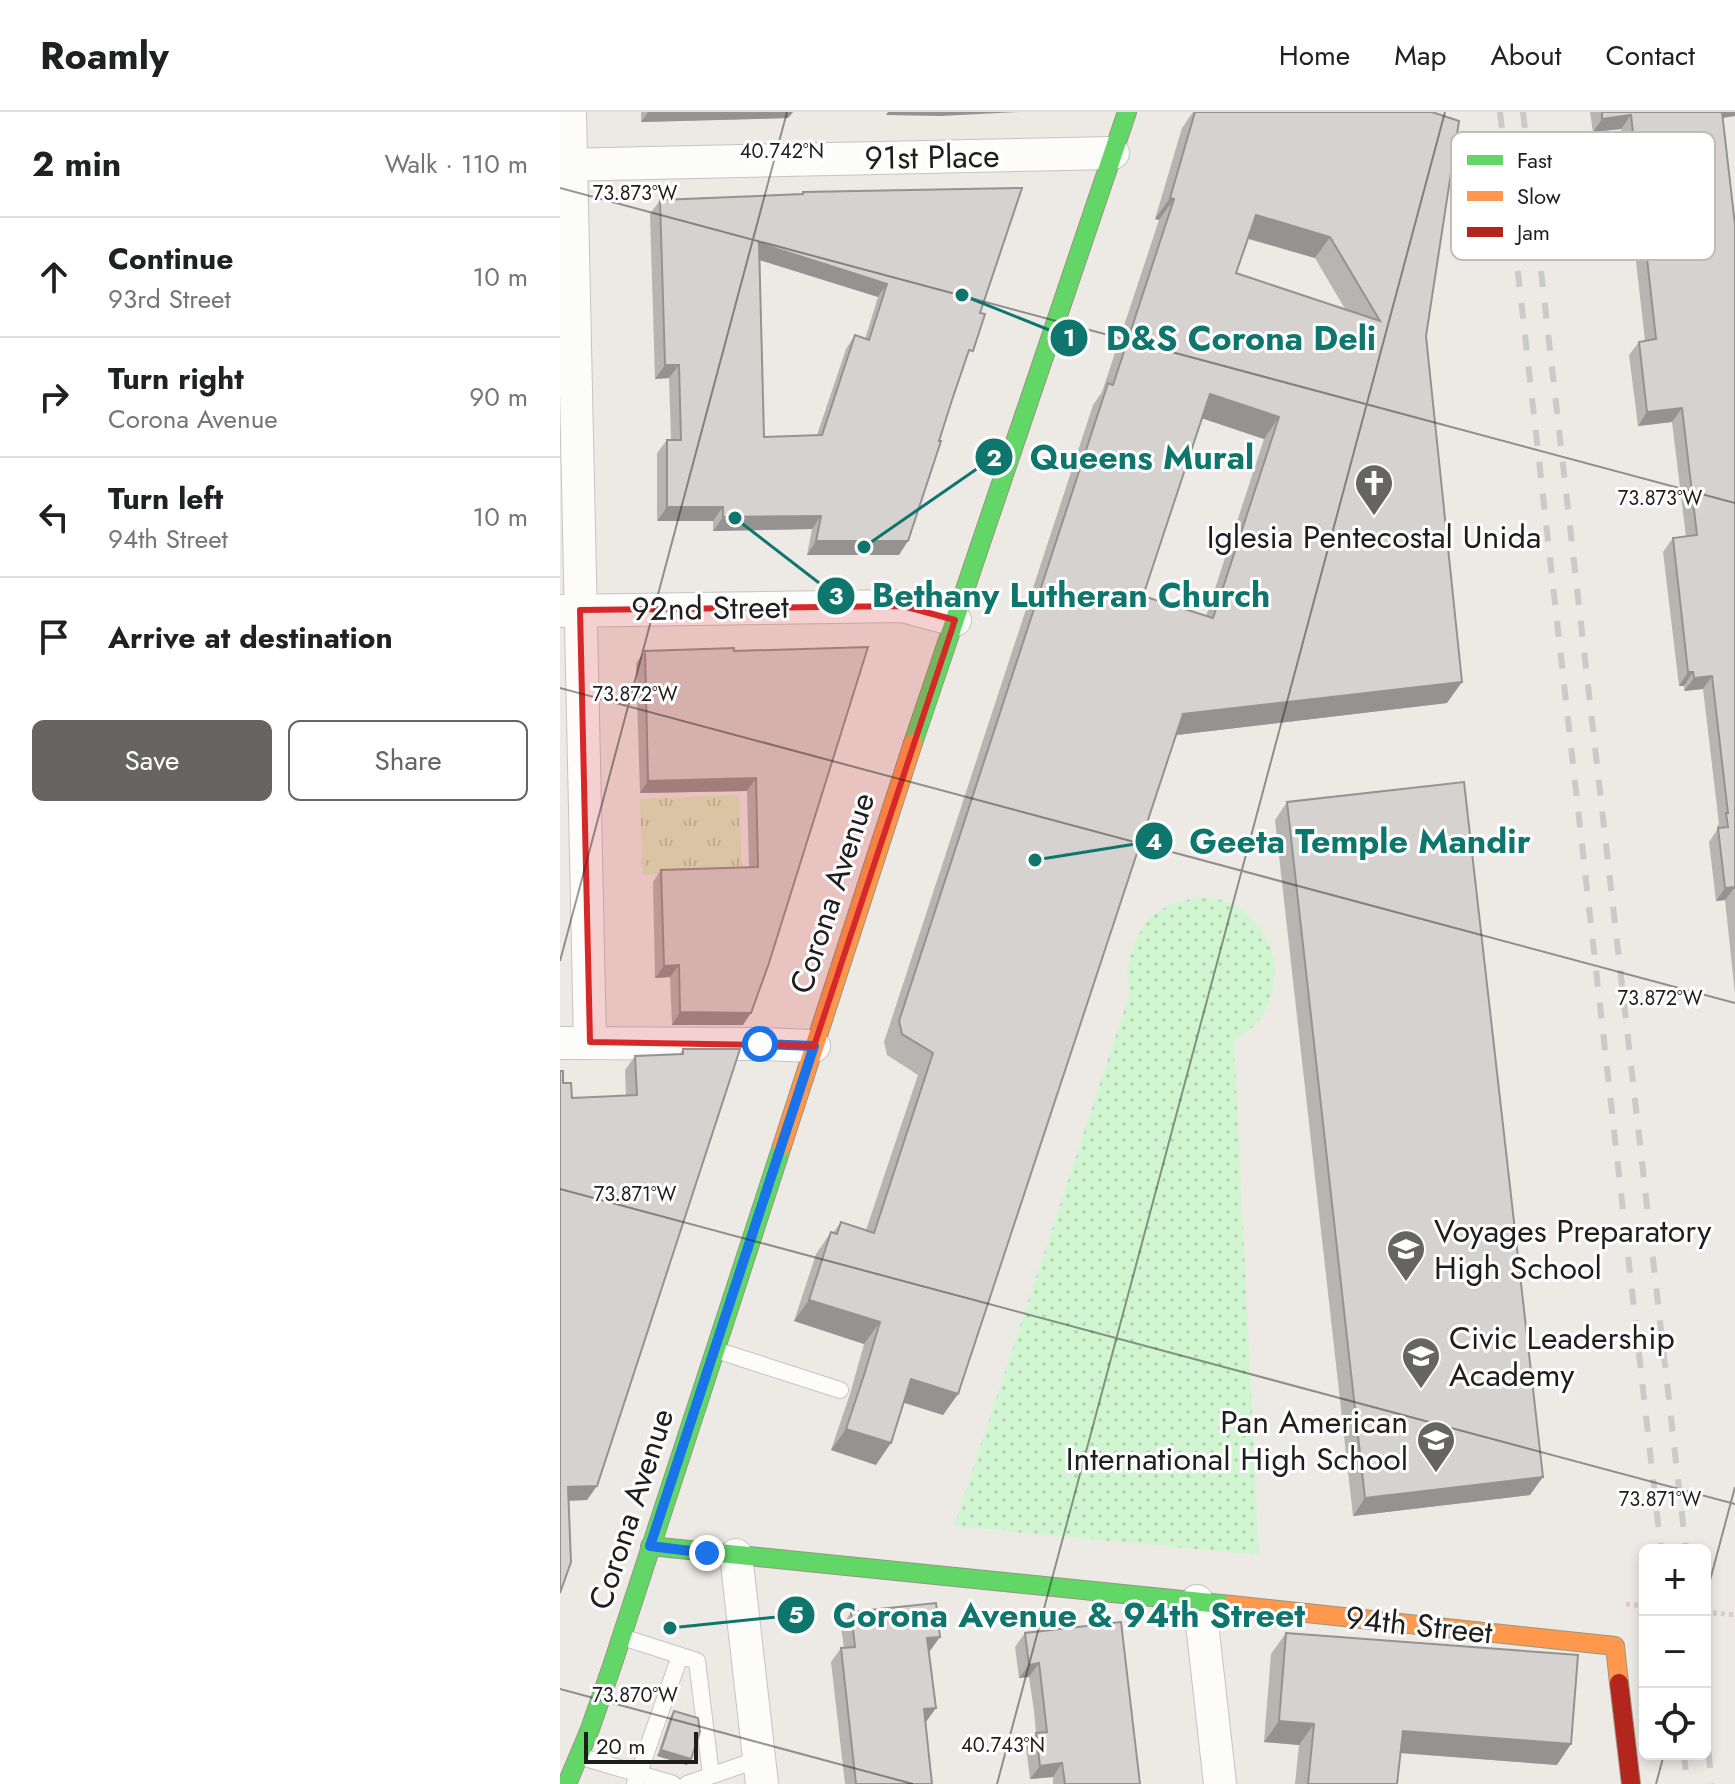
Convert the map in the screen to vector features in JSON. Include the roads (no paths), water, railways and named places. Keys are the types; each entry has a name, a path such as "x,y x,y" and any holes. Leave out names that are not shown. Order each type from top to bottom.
{"street":[{"path":"570,112 566,165 575,1043 814,1046"},
{"name":"Corona Avenue","path":"567,1784 576,1738 621,1636 955,620 1127,112"},
{"name":"91st Place","path":"566,165 1113,153"},
{"name":"92nd Street","path":"570,610 903,606 955,620"},
{"name":"94th Street","path":"650,1546 1615,1646 1631,1784"},
{"path":"736,1555 761,1771"},
{"path":"1197,1601 1220,1784"}],"lane":[{"path":"714,1349 840,1390"},
{"path":"621,1636 697,1661 711,1775"},
{"path":"636,1779 680,1656"},
{"path":"576,1738 636,1779 673,1784"},
{"path":"687,1784 711,1775 761,1771"}],"railway":[{"path":"1500,112 1502,132"},
{"path":"1523,112 1525,132"},
{"path":"1517,260 1660,1544"},
{"path":"1540,260 1685,1544"},
{"path":"1685,1760 1687,1784"},
{"path":"1709,1760 1712,1784"}],"place":[{"name":"D&S Corona Deli","path":"962,295"},
{"name":"Iglesia Pentecostal Unida","path":"1374,517"},
{"name":"Bethany Lutheran Church","path":"735,518"},
{"name":"Queens Mural","path":"864,547"},
{"name":"Geeta Temple Mandir","path":"1035,860"},
{"name":"Voyages Preparatory High School","path":"1406,1283"},
{"name":"Civic Leadership Academy","path":"1421,1390"},
{"name":"Pan American International High School","path":"1436,1474"},
{"name":"Corona Avenue & 94th Street","path":"670,1628"}]}
